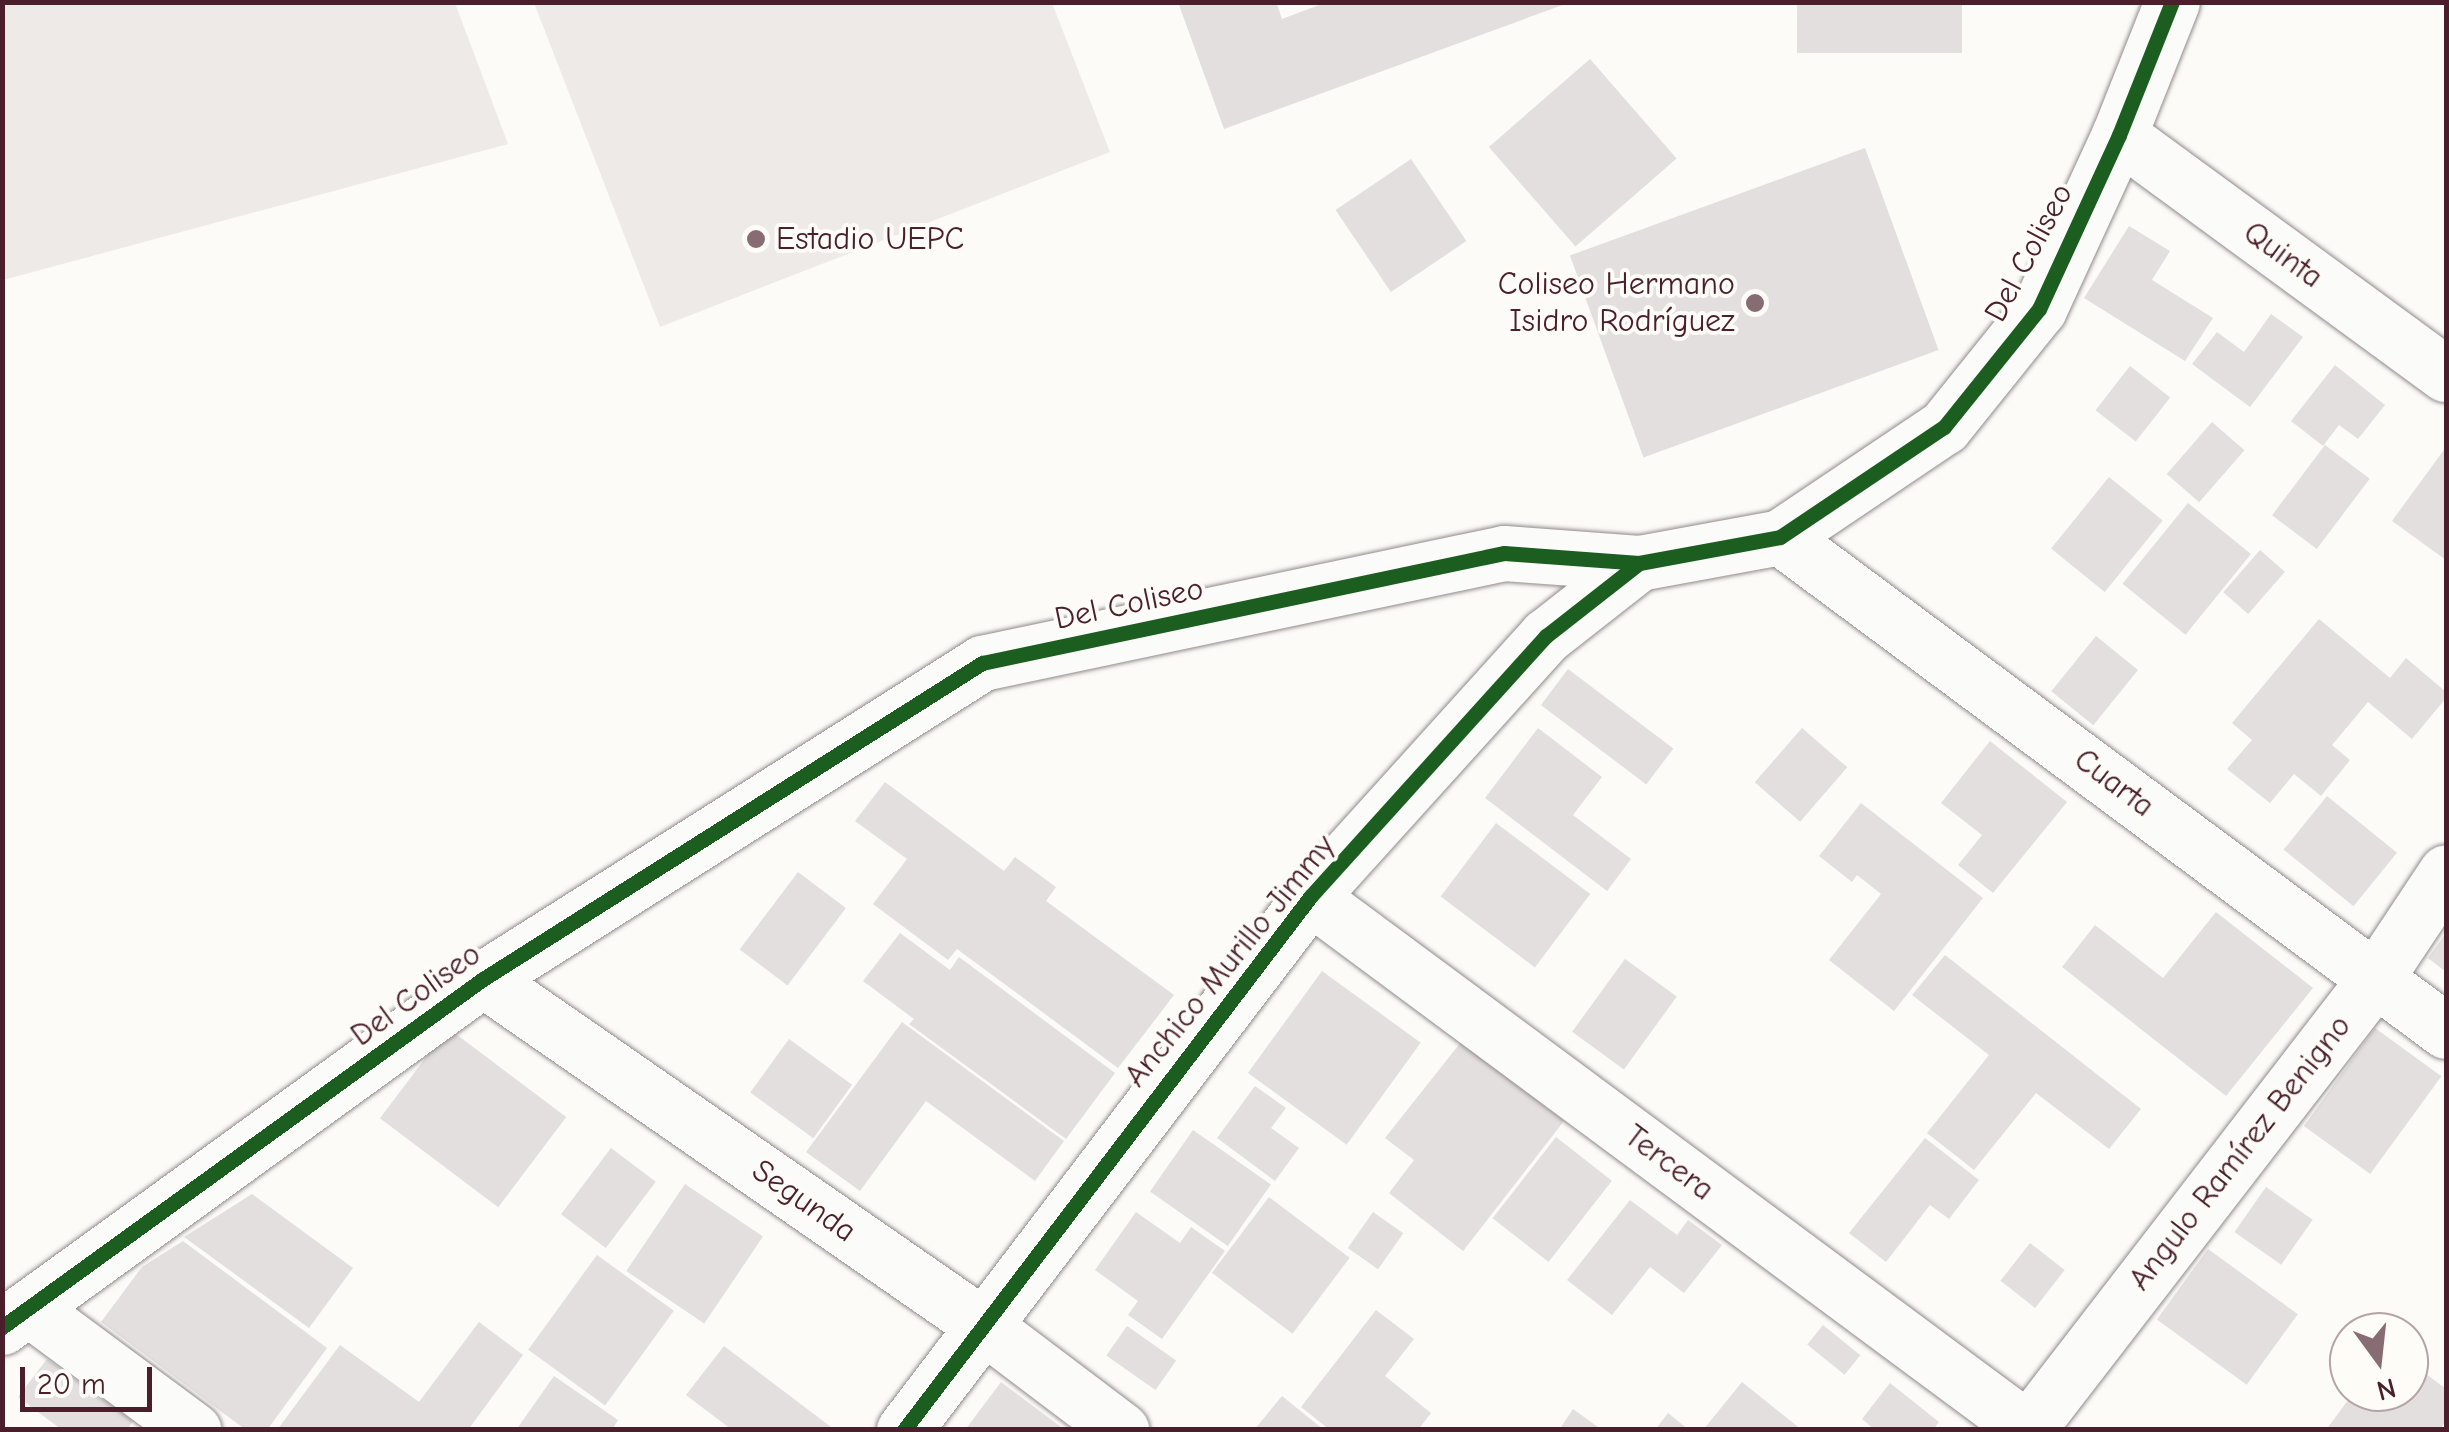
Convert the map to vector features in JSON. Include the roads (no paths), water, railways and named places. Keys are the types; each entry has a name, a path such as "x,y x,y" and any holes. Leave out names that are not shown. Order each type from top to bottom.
{"street":[{"name":"Del Coliseo","path":"17,1318 483,979 982,663 1504,552 1639,563 1780,537 1944,427 1988,377 2038,309 2119,135 2172,2"},
{"name":"Quinta","path":"2119,135 2446,374"},
{"name":"Cuarta","path":"1780,537 2446,1031"},
{"name":"Anchico Murillo Jimmy","path":"904,1430 1310,896 1546,636 1639,563"},
{"name":"Angulo Ramírez Benigno","path":"2028,1429 2375,979 2446,872"},
{"name":"Tercera","path":"1310,896 2028,1429"},
{"name":"Segunda","path":"483,979 982,1324 1121,1430"},
{"path":"17,1318 194,1430"}],"place":[{"name":"Estadio UEPC","path":"756,239"},
{"name":"Coliseo Hermano Isidro Rodríguez","path":"1755,303"}]}
